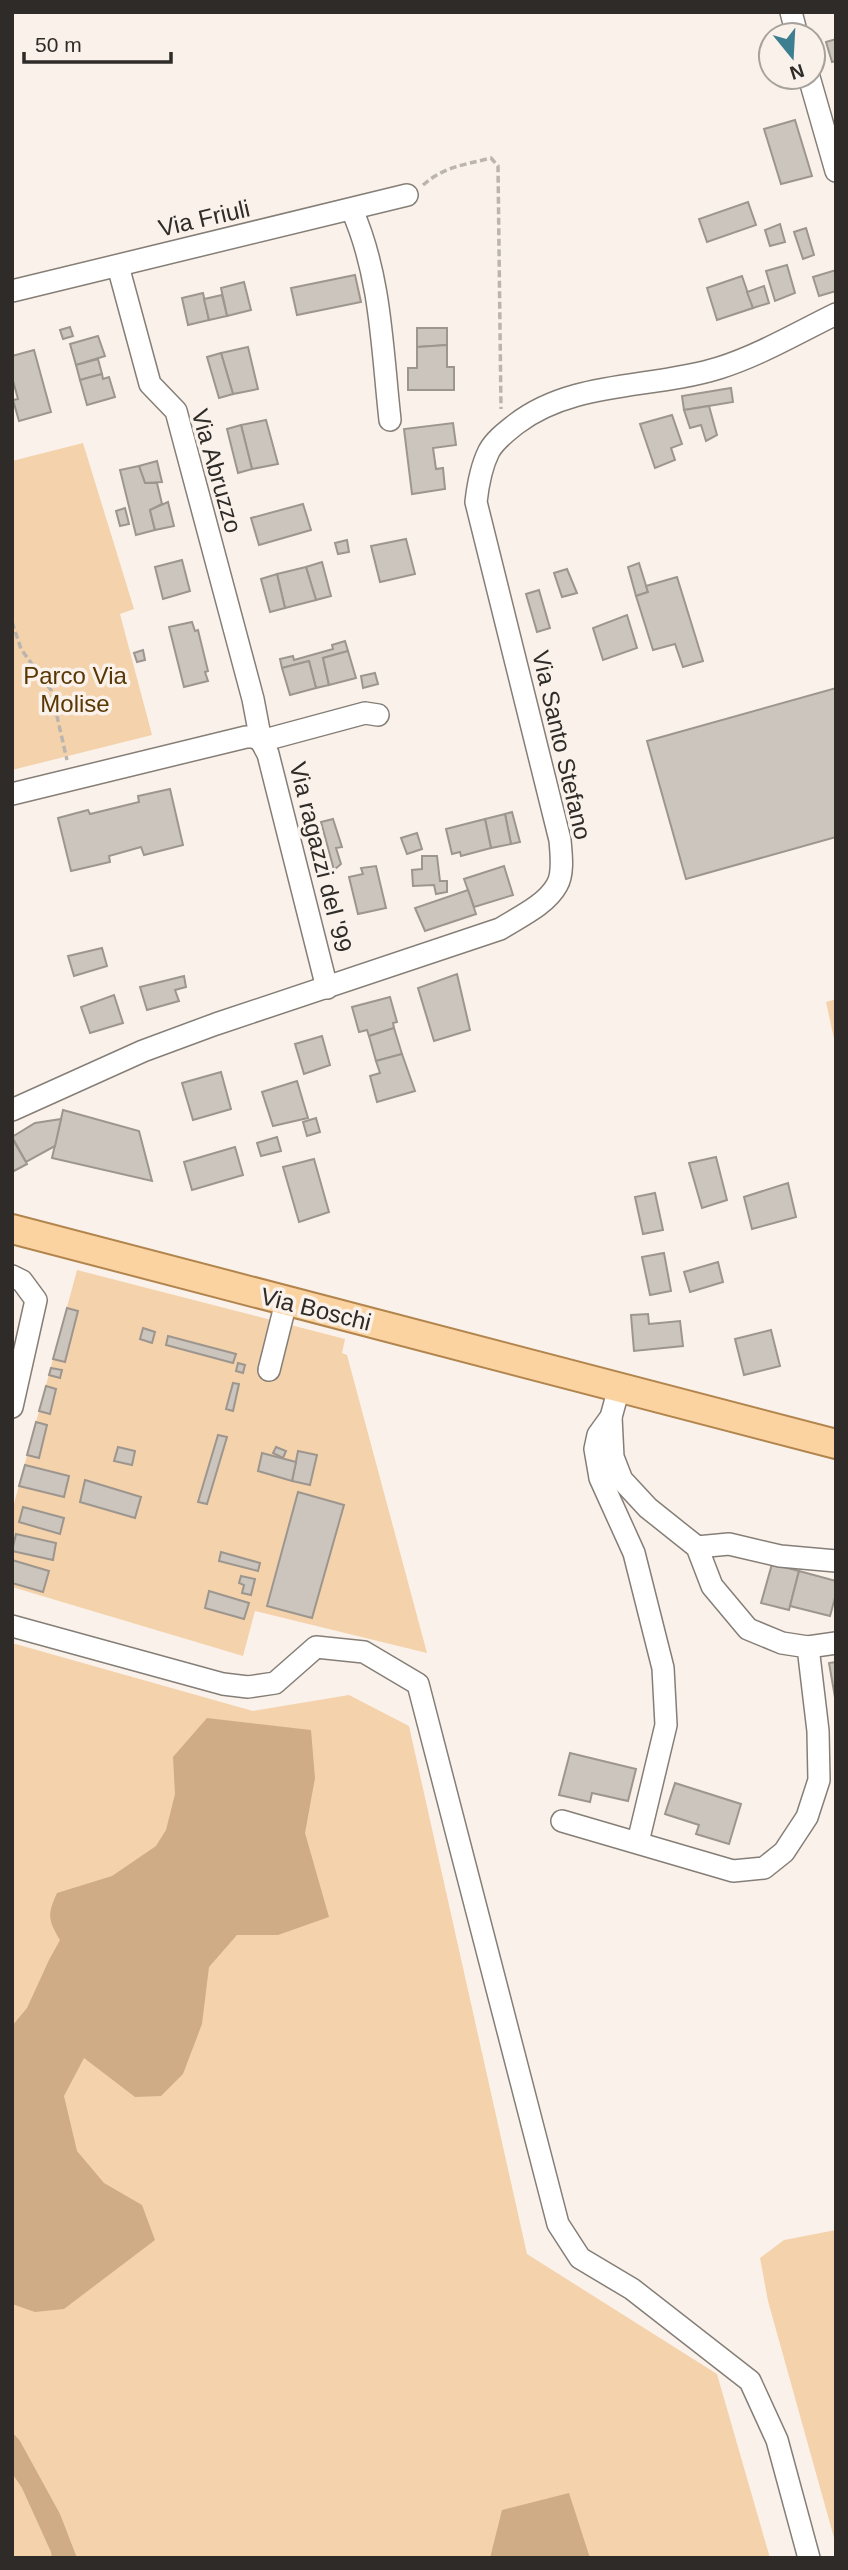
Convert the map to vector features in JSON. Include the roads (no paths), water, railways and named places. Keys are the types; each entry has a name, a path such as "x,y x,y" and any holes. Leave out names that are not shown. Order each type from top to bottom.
{"main road":[{"name":"Via Boschi","path":"12,1229 836,1444"}],"street":[{"path":"813,91 836,171"},
{"name":"Via Friuli","path":"12,291 407,195"},
{"path":"352,210 362,233 380,309 390,420"},
{"name":"Via Abruzzo","path":"118,266 150,384 176,411 253,699"},
{"name":"Via Santo Stefano","path":"12,1110 143,1051 500,929 536,906 558,884 560,840 476,502 478,481 491,448 502,435 547,405 573,396 673,379 721,367 836,314"},
{"name":"Via ragazzi del '99","path":"253,699 261,741 268,754 327,988"},
{"name":"Via ragazzi del '99","path":"12,794 246,737 261,741 365,713 378,715"},
{"path":"12,1276 22,1281 36,1300 12,1407"},
{"path":"269,1370 286,1302"},
{"path":"619,1388 606,1438 595,1449 600,1478 634,1553 663,1668 666,1725 638,1842"},
{"path":"606,1438 622,1480 648,1508 697,1547 712,1586 748,1629 782,1643 808,1647 836,1643"},
{"path":"697,1547 729,1544 780,1556 836,1561"},
{"path":"12,1626 223,1684 248,1687 275,1683 316,1647 364,1652 418,1684 558,2224 580,2258 632,2289 750,2381 777,2440 808,2558"},
{"path":"562,1821 733,1871 764,1868 784,1852 807,1817 820,1780 818,1731 808,1647"}],"park label":[{"name":"Parco Via Molise","path":"75,689"}]}
